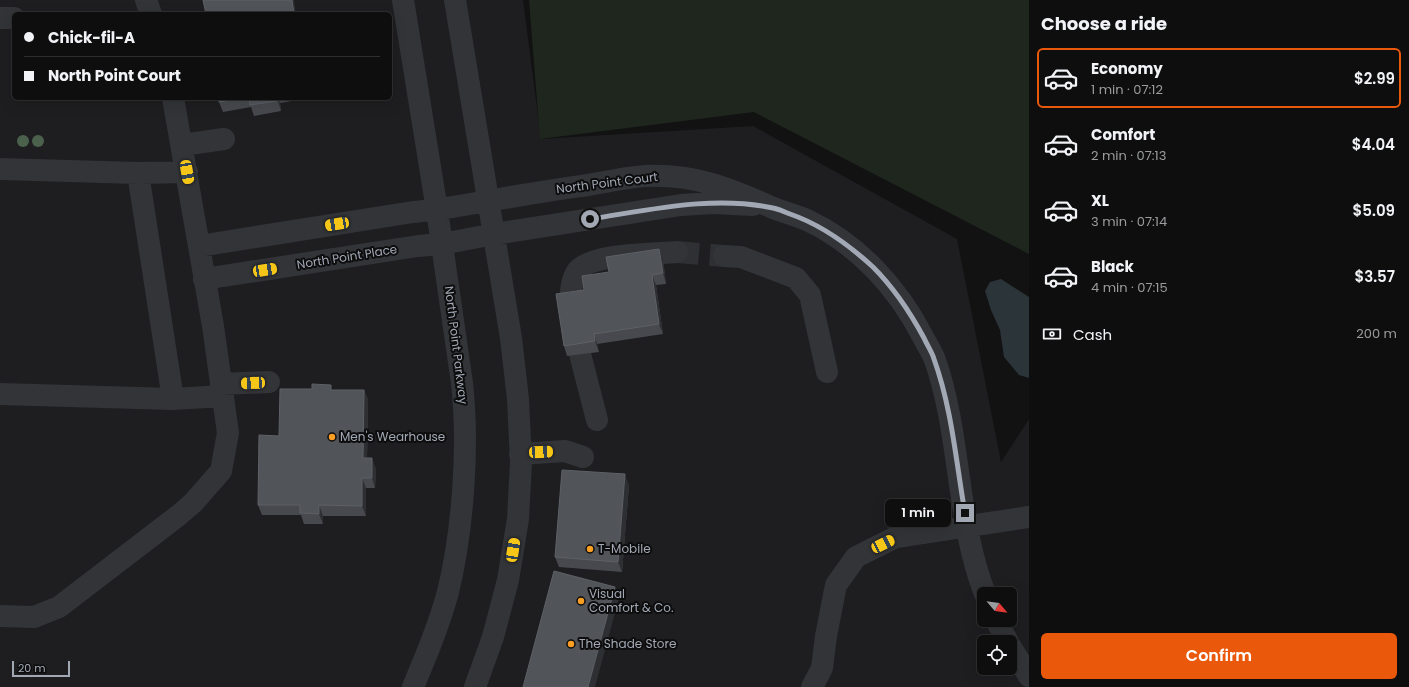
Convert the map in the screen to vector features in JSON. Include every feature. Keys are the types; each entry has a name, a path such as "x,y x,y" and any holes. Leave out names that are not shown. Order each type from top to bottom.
{"street":[{"path":"146,0 149,12"},
{"name":"North Point Parkway","path":"403,0 442,244 464,403 465,435 459,525 448,592 430,648 413,687"},
{"path":"455,0 489,200 517,386 520,454 518,519 508,580 493,637 475,687"},
{"path":"0,18 12,18"},
{"path":"0,616 34,617 58,607 159,531 193,503 221,471 228,433 174,100"},
{"path":"182,145 224,139"},
{"path":"0,170 138,173 187,172"},
{"path":"138,173 173,399"},
{"name":"North Point Court","path":"437,210 489,200 645,176 678,176 709,182 742,193 774,208 806,220 834,236 860,255 882,276 902,301 917,325 934,358 944,393 967,526 983,587"},
{"name":"North Point Court","path":"442,244 494,234 681,205 713,203 745,204 774,208"},
{"path":"199,246 413,212 437,210"},
{"name":"North Point Place","path":"204,279 418,246 442,244"},
{"path":"570,301 572,282 576,272 592,261 620,256 677,252"},
{"path":"724,256 741,257 796,278 810,295 827,372"},
{"path":"580,354 597,420"},
{"path":"0,394 173,399 269,382"},
{"path":"520,454 565,451 583,457"},
{"path":"812,687 822,668 826,636 836,586 856,557 896,537 1029,517"},
{"path":"1017,657 1029,676"}],"shaded area":[{"path":"0,0 523,0 541,139 753,126 957,239 1001,462 1029,419 1029,687 0,687"},
{"path":"529,0 1029,0 1029,254 754,112 540,139"},
{"path":"1001,279 1029,297 1029,378 1019,375 1004,357 1000,330 991,310 985,291 990,282"}],"building":[{"path":"203,0 292,0 294,12 206,12"},
{"path":"219,100 230,100 219,102"},
{"path":"249,100 277,100 277,101 250,105"},
{"path":"659,249 663,273 652,275 659,324 594,334 595,341 564,346 556,294 584,290 582,276 609,272 606,257"},
{"path":"312,384 331,385 331,390 364,390 363,458 372,458 372,478 362,478 362,506 319,505 319,514 300,513 300,505 258,505 259,435 279,436 280,389 312,389"},
{"path":"562,470 625,474 618,562 555,557"},
{"path":"554,571 615,587 588,687 523,687"}],"tunnel":[{"path":"677,252 724,256"}],"place":[{"name":"Men's Wearhouse","path":"332,437"},
{"name":"T-Mobile","path":"590,549"},
{"name":"Visual Comfort & Co.","path":"581,601"},
{"name":"The Shade Store","path":"571,644"}],"route":[{"path":"590,219 681,205 713,203 745,204 774,208 806,220 834,236 860,255 882,276 902,301 917,325 934,358 944,393 965,513"}]}
